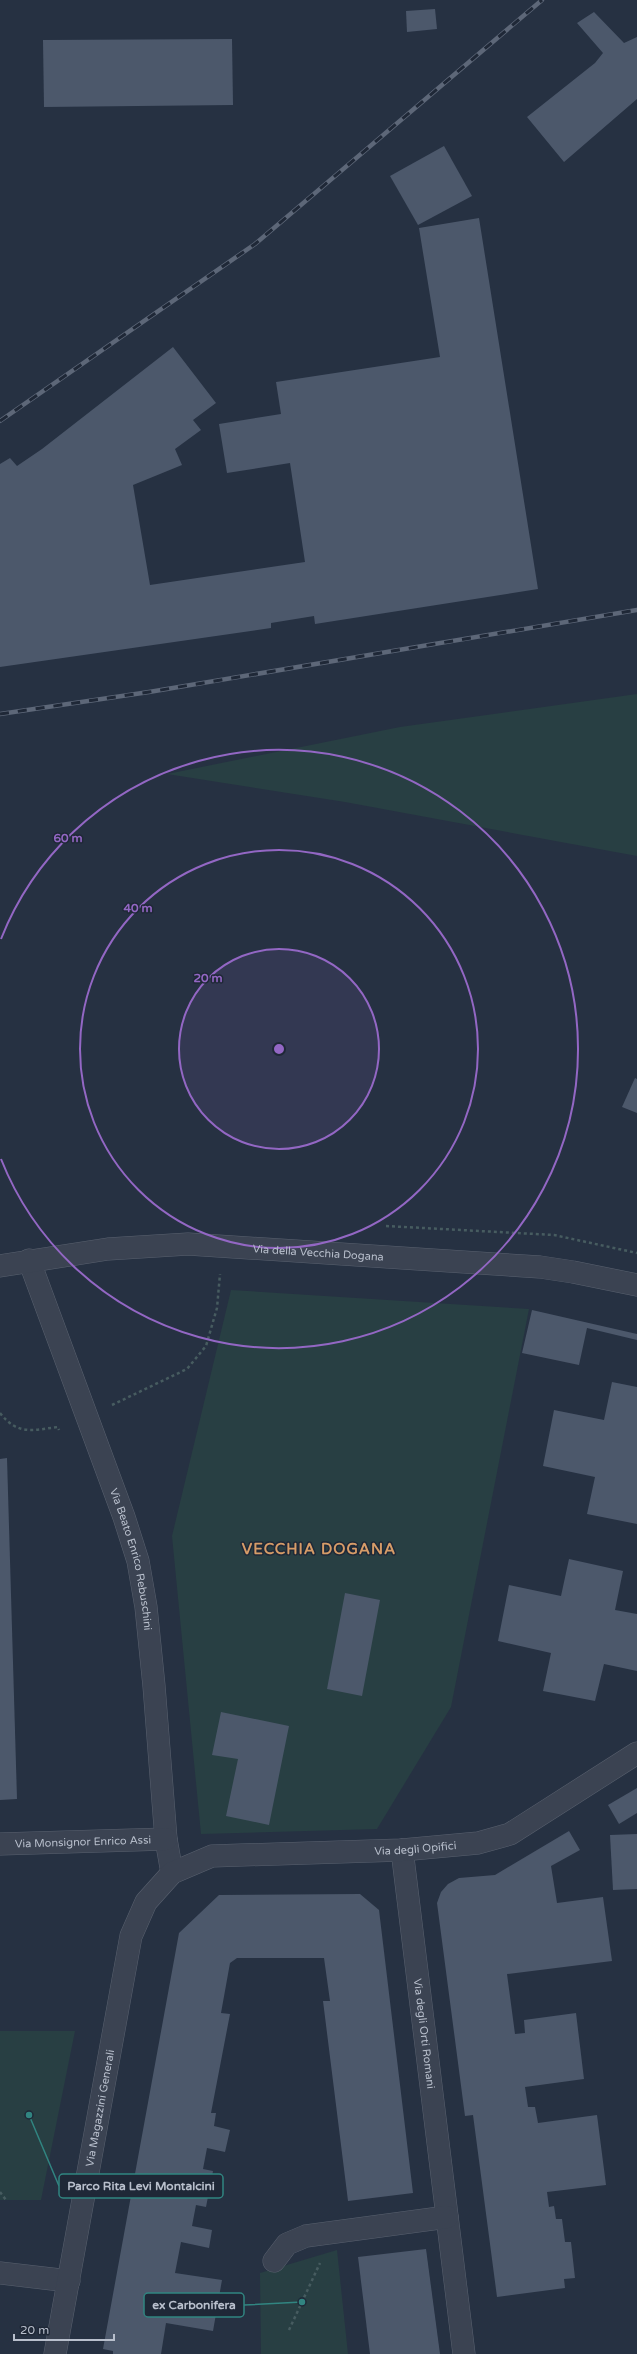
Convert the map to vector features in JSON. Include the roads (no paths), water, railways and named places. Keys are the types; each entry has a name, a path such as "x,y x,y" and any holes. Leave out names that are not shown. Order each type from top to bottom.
{"street":[{"name":"Via della Vecchia Dogana","path":"0,1266 29,1260 108,1249 188,1244 540,1267 637,1285"},
{"name":"Via Beato Enrico Rebuschini","path":"29,1260 86,1418 124,1517 138,1561 146,1607 166,1839 172,1873"},
{"name":"Via degli Opifici","path":"172,1873 212,1856 402,1850 478,1844 510,1834 637,1753"},
{"name":"Via Monsignor Enrico Assi","path":"0,1844 166,1839"},
{"name":"Via degli Orti Romani","path":"402,1850 464,2354"},
{"name":"Via Magazzini Generali","path":"55,2354 131,1936 146,1902 172,1873"},
{"path":"274,2261 287,2244 306,2236 447,2218"},
{"path":"0,2273 69,2281"}],"railway":[{"path":"0,421 255,244 542,0"},
{"path":"0,714 149,692 637,610"}],"place":[{"name":"Parco Rita Levi Montalcini","path":"29,2115"},
{"name":"ex Carbonifera","path":"302,2302"}],"district":[{"name":"VECCHIA DOGANA","path":"319,1549"}]}
